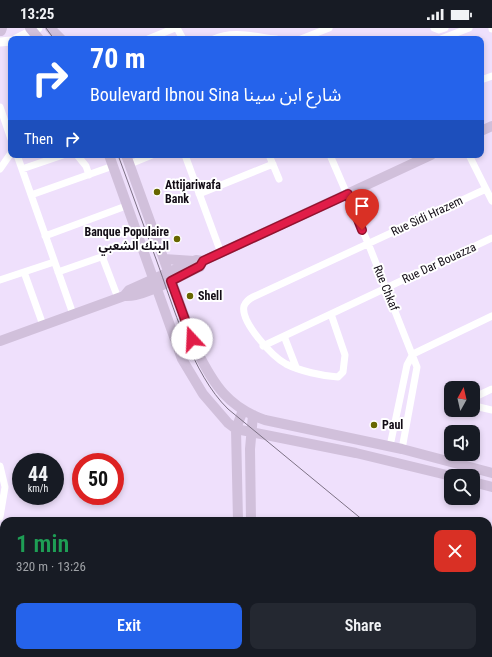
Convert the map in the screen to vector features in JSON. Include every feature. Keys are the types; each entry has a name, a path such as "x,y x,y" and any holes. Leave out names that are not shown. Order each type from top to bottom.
{"main road":[{"path":"50,28 58,36"},
{"path":"110,158 182,359 203,394 228,423 236,429 356,453 444,474"},
{"path":"164,259 199,261 221,253 425,158"},
{"path":"128,159 192,339 204,365 218,389 234,404 253,415 390,446 492,473"},
{"path":"0,340 121,297 132,297 170,277 200,266 199,261"},
{"path":"238,517 236,429 243,410"},
{"path":"251,517 250,431 253,415"},
{"path":"480,484 492,487"}],"street":[{"path":"156,36 176,28"},
{"path":"309,36 329,28"},
{"path":"434,28 444,29"},
{"path":"448,36 469,28"},
{"path":"21,36 33,29"},
{"path":"221,36 234,36"},
{"path":"1,110 8,128"},
{"path":"0,169 8,158"},
{"path":"18,158 73,314"},
{"path":"22,169 55,158"},
{"path":"79,158 86,166 89,175"},
{"path":"186,158 221,253"},
{"path":"270,158 279,180"},
{"name":"Rue Chkaf","path":"331,158 348,194 417,367 402,449"},
{"path":"470,158 492,201"},
{"path":"200,194 273,164"},
{"path":"31,195 113,166"},
{"name":"Rue Sidi Hrazem","path":"263,346 244,313 244,306 248,300 486,189"},
{"path":"45,236 126,206"},
{"name":"Rue Dar Bouazza","path":"263,346 492,238"},
{"path":"58,272 103,256 121,297"},
{"path":"0,280 54,262"},
{"path":"24,272 43,325"},
{"path":"263,346 276,357 296,367 335,377 342,374 345,355 331,314"},
{"path":"390,446 407,365 413,354 492,316"},
{"path":"284,336 296,367"},
{"path":"480,395 492,389"},
{"path":"480,407 492,410"},
{"path":"0,466 5,487 0,517"}],"tram line":[{"path":"46,28 52,36"},
{"path":"119,158 185,338 204,377 215,394 228,409 359,517"}],"place":[{"name":"Attijariwafa Bank","path":"157,192"},
{"name":"Banque Populaire البنك الشعبي","path":"177,239"},
{"name":"Shell","path":"190,296"},
{"name":"Paul","path":"374,425"}],"route":[{"path":"192,339 171,281 200,266 203,261 348,194 362,230"}]}
